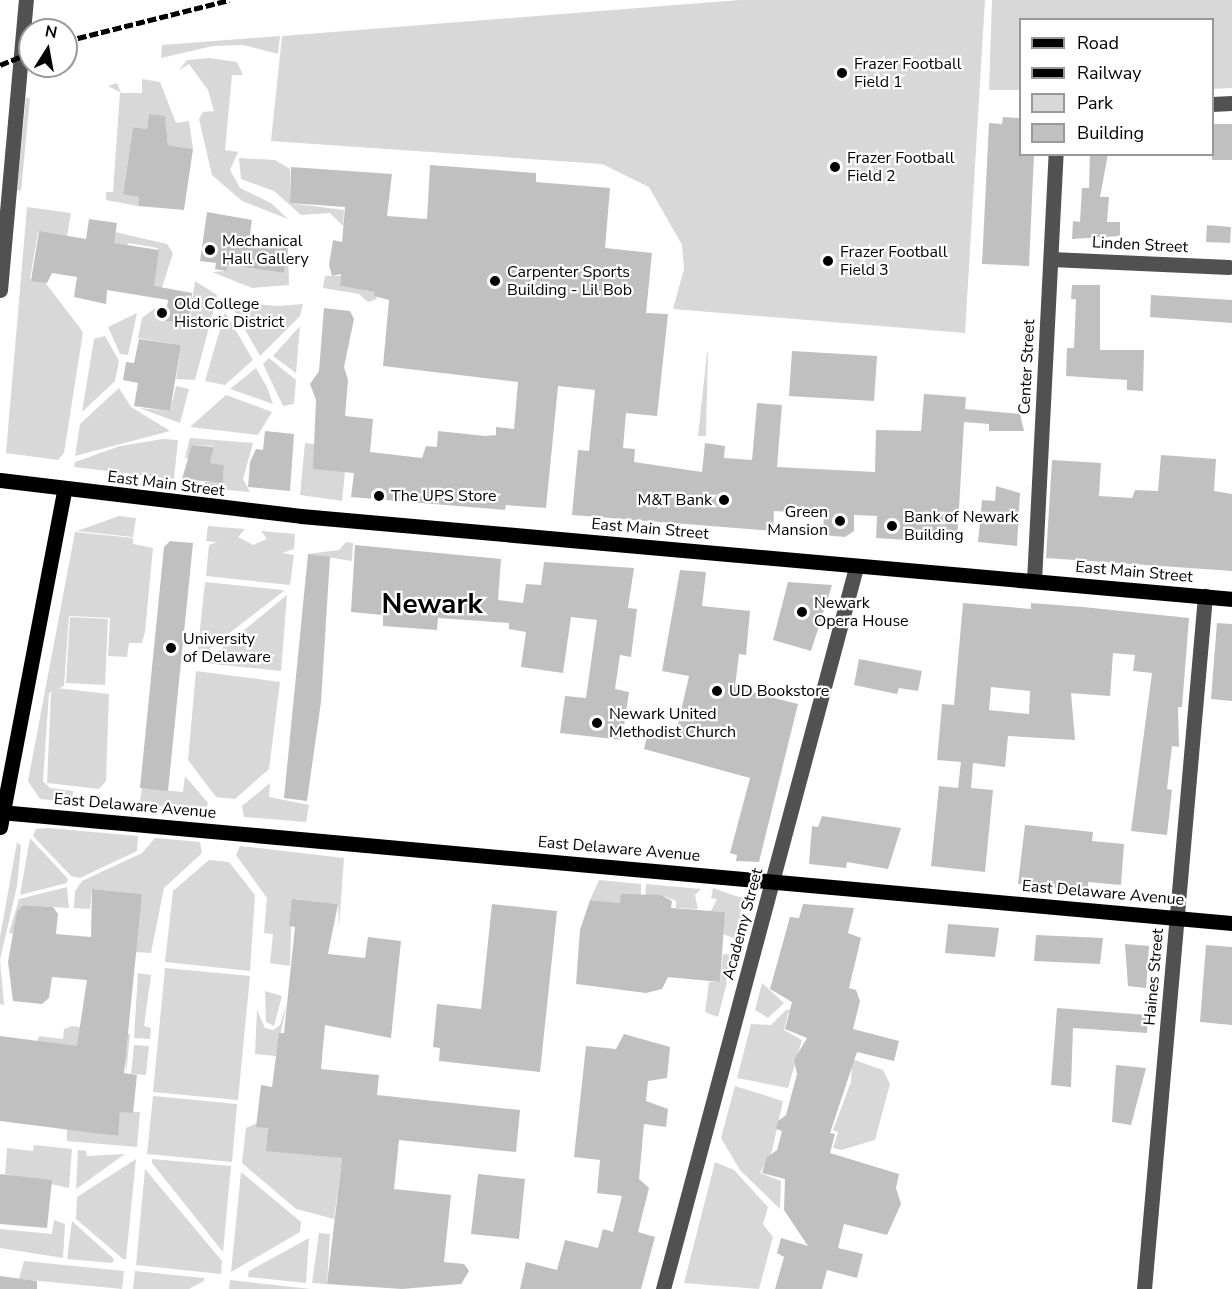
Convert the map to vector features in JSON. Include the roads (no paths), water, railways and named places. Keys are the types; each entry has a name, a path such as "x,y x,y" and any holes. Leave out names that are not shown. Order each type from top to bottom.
{"main road":[{"name":"East Main Street","path":"0,480 64,490 856,567 1232,599"},
{"path":"1,817 64,490"},
{"name":"East Delaware Avenue","path":"1,817 774,881 1232,923"}],"street":[{"path":"0,290 26,0"},
{"path":"1214,104 1232,104"},
{"name":"Center Street","path":"1034,581 1056,156"},
{"name":"Linden Street","path":"1051,259 1228,267"},
{"name":"Academy Street","path":"663,1289 774,881 856,567"},
{"name":"Haines Street","path":"1144,1289 1205,596"}],"railway":[{"path":"78,38 229,0"},
{"path":"0,65 18,58"}],"place":[{"name":"Frazer Football Field 1","path":"842,73"},
{"name":"Frazer Football Field 2","path":"835,167"},
{"name":"Mechanical Hall Gallery","path":"210,250"},
{"name":"Frazer Football Field 3","path":"828,261"},
{"name":"Carpenter Sports Building - Lil Bob","path":"495,281"},
{"name":"Old College Historic District","path":"162,313"},
{"name":"The UPS Store","path":"379,496"},
{"name":"M&T Bank","path":"724,500"},
{"name":"Green Mansion","path":"840,521"},
{"name":"Bank of Newark Building","path":"892,526"},
{"name":"Newark Opera House","path":"802,612"},
{"name":"University of Delaware","path":"171,648"},
{"name":"UD Bookstore","path":"717,691"},
{"name":"Newark United Methodist Church","path":"597,723"}],"district":[{"name":"Newark","path":"432,604"}]}
